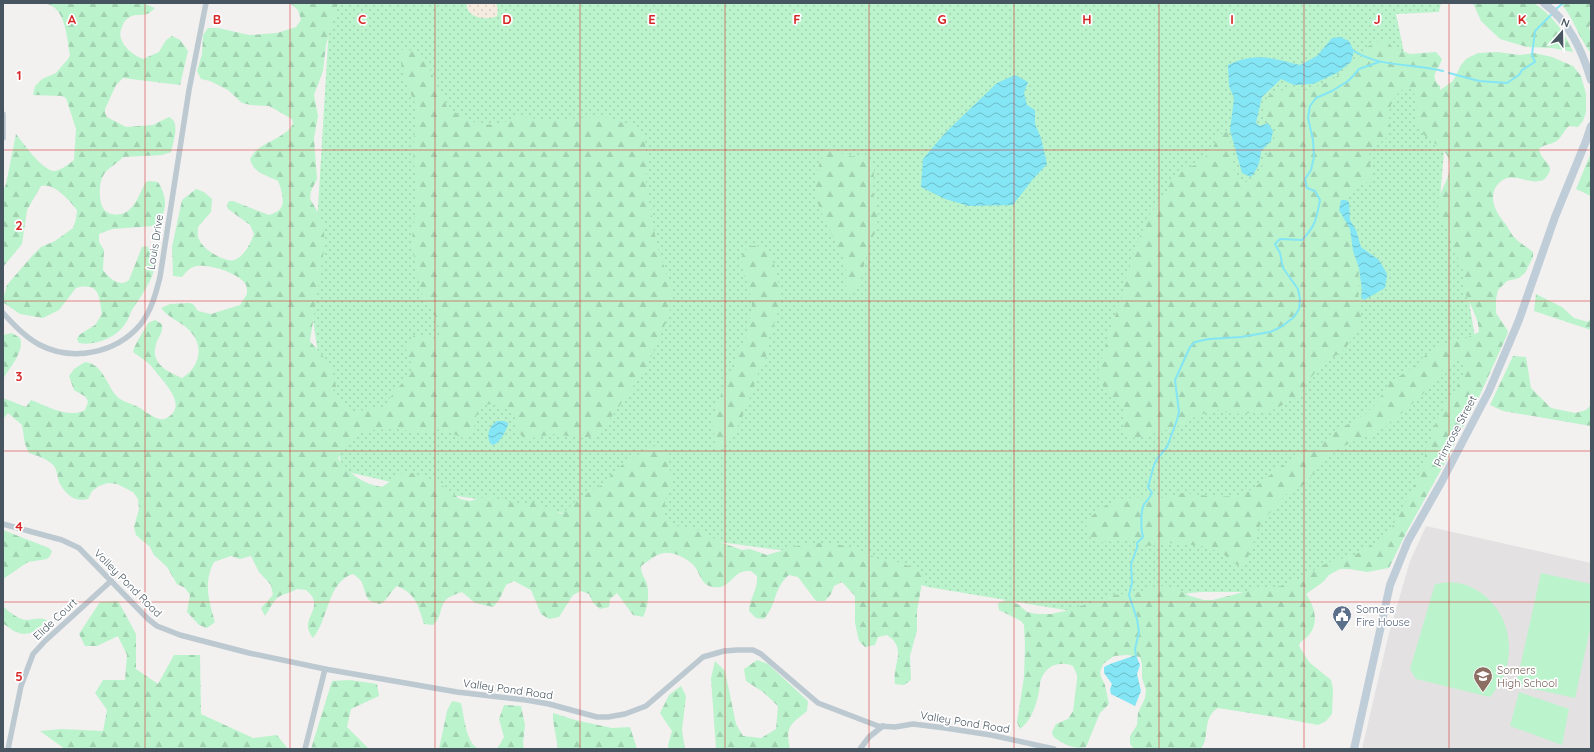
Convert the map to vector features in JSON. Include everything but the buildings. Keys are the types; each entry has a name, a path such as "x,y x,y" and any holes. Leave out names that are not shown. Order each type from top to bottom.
{"main road":[{"path":"1544,3 1557,14 1574,37 1590,70 1591,80"},
{"name":"Primrose Street","path":"1354,749 1389,592 1399,562 1408,541 1442,481 1488,391 1519,320 1555,217 1591,126"}],"street":[{"name":"Louis Drive","path":"3,313 23,334 39,345 56,351 84,354 103,349 119,342 131,334 141,324 155,295 160,277 188,94 206,3"},
{"path":"3,114 3,138"},
{"name":"Valley Pond Road","path":"3,524 62,540 79,548 148,619 157,626 188,637 249,653 325,669 457,692 549,704 584,714 608,717 625,714 646,706 703,658 724,651 753,650 761,654 818,703 878,726 913,724 944,728 991,735 1054,749"},
{"name":"Elide Court","path":"8,749 21,686 33,654 45,641 111,581"},
{"path":"305,749 325,669"},
{"path":"860,749 869,737 883,726"}],"shaded area":[{"name":"Somers High School","path":"1426,526 1591,563 1591,749 1362,749 1388,637 1410,561"}],"green space":[{"path":"34,3 143,3 155,8 147,14 134,15 125,21 120,32 122,42 125,46 134,54 143,59 159,52 166,40 172,36 180,40 188,51 180,85 123,78 116,85 105,109 107,117 126,127 153,125 169,117 175,123 175,133 171,152 162,155 123,157 106,171 102,178 100,198 103,208 108,213 120,214 127,211 135,203 146,182 150,181 158,182 164,194 165,205 162,216 154,226 112,229 99,234 99,242 104,250 103,270 115,281 122,283 129,280 142,247 146,246 152,252 155,259 155,268 148,286 121,329 111,337 98,342 85,344 79,343 77,339 79,335 95,325 102,314 99,296 94,289 89,287 76,288 59,310 43,318 20,314 4,303 3,300 7,285 32,256 41,247 55,241 73,228 77,210 66,197 56,189 41,186 27,210 22,244 3,267 3,191 6,184 16,134 39,162 49,170 59,170 74,160 76,129 66,98 62,96 33,95 35,86 42,79 56,73 70,55 64,25 58,12 53,7 45,4"},
{"path":"290,3 338,3 326,45 323,71 314,95 318,116 314,138 317,179 311,191 310,199 319,214 323,226 325,243 310,341 324,357 334,375 336,389 333,390 340,403 355,412 385,406 394,392 410,375 413,366 406,349 408,342 416,334 440,340 438,322 434,312 421,293 412,246 417,202 413,148 417,112 415,103 407,85 400,59 400,50 408,49 425,59 448,109 480,125 500,124 516,117 544,120 605,117 636,127 642,133 645,142 647,159 646,183 657,246 671,287 670,313 649,362 600,435 582,438 554,434 525,439 517,429 515,416 505,408 494,404 488,404 479,410 475,419 473,433 466,439 441,429 422,433 396,429 369,430 361,433 346,443 338,458 347,469 362,481 375,486 382,487 404,472 412,473 436,481 460,499 470,501 488,496 520,505 531,501 562,514 580,497 604,484 614,471 622,465 652,446 660,447 669,462 671,486 665,502 664,520 671,525 700,530 720,542 742,550 750,549 767,555 801,545 819,543 836,544 862,551 878,559 895,561 919,570 923,577 917,611 917,630 910,656 911,680 904,685 895,684 895,670 898,651 893,640 887,635 878,637 875,645 865,647 859,641 855,623 855,596 842,582 834,586 831,594 825,601 816,601 798,577 789,575 780,585 768,614 764,619 756,618 749,611 757,581 757,576 751,571 745,571 737,574 722,587 713,587 704,582 695,567 690,562 680,556 669,553 659,554 641,566 647,585 648,594 646,609 643,617 633,615 617,593 610,599 609,607 600,609 593,603 589,594 581,591 573,595 559,617 549,619 541,614 531,590 514,581 506,585 499,600 493,607 475,603 462,592 451,596 445,601 440,615 433,625 424,624 415,601 403,589 397,586 381,604 375,603 368,599 361,581 353,574 344,578 333,593 318,630 313,638 309,632 308,622 314,608 314,603 313,598 306,590 297,589 279,596 274,601 265,616 261,608 273,595 271,585 259,572 251,556 240,559 231,556 214,562 211,570 208,592 215,622 207,628 199,625 187,612 190,595 185,588 177,584 167,567 154,555 150,547 136,535 134,527 139,509 138,499 133,492 117,484 108,483 99,486 92,491 88,499 75,499 69,495 59,482 55,468 51,463 29,453 25,444 22,425 8,413 3,419 3,398 26,407 31,400 58,411 72,413 85,410 88,402 86,397 74,390 69,376 74,369 85,362 97,367 112,390 120,399 140,408 156,418 167,418 173,414 176,403 171,392 164,381 150,365 133,352 148,323 155,320 162,324 161,334 155,347 156,359 159,364 169,372 182,378 193,369 199,350 195,337 190,331 164,312 161,308 170,304 189,303 193,304 198,311 211,314 240,305 247,294 246,286 238,277 224,270 209,266 197,266 190,269 182,277 173,276 172,247 182,200 196,189 204,192 212,199 211,212 198,227 198,238 204,246 219,257 234,260 241,256 247,249 254,234 250,225 228,209 227,205 229,201 233,201 269,215 280,209 283,199 278,181 257,171 250,159 259,148 289,130 293,124 292,119 269,106 242,103 228,90 210,81 201,79 197,71 202,54 203,35 208,28 218,28 249,35 277,33 296,27 301,20 298,10"},
{"path":"335,3 1441,3 1439,12 1396,14 1403,48 1422,110 1444,152 1439,209 1463,257 1477,349 1469,401 1376,555 1279,592 1200,592 1109,601 1083,613 928,587 874,569 824,556 720,542 646,521 575,515 433,492 344,471 326,413 313,319 316,241 329,26"},
{"path":"1473,3 1534,3 1557,24 1573,52 1552,48 1527,47 1500,39 1481,21"},
{"path":"1560,3 1591,3 1591,22 1589,27 1591,37 1591,53 1569,15"},
{"path":"1383,39 1387,40 1392,47 1410,54 1436,52 1442,59 1435,73 1435,79 1440,86 1440,90 1453,81 1461,65 1466,59 1478,53 1497,52 1520,55 1534,53 1552,57 1573,66 1581,76 1586,94 1586,112 1583,121 1578,127 1569,126 1557,141 1539,149 1541,155 1550,168 1549,173 1544,179 1534,181 1512,177 1507,178 1497,185 1494,191 1493,201 1498,214 1515,238 1533,252 1533,257 1525,273 1519,278 1507,281 1498,290 1496,299 1496,313 1508,331 1507,335 1479,397 1451,452 1407,531 1389,568 1367,572 1340,569 1329,575 1323,582 1306,594 1314,610 1315,621 1311,632 1299,646 1309,662 1331,680 1333,689 1332,714 1326,721 1318,725 1218,708 1210,717 1204,744 1201,749 1134,749 1130,744 1130,736 1137,725 1138,713 1145,698 1146,690 1142,678 1142,665 1140,657 1127,655 1114,656 1103,664 1100,672 1105,685 1109,704 1100,713 1086,747 1077,748 1068,746 1053,736 1052,732 1056,724 1068,719 1073,711 1077,675 1073,666 1069,664 1056,664 1046,671 1041,680 1039,694 1034,710 1029,719 1020,729 1017,722 1024,677 1024,625 1021,621 999,610 998,603 1008,599 1019,605 1027,612 1051,614 1115,595 1139,592 1162,586 1174,588 1190,596 1204,600 1213,600 1255,589 1282,586 1303,577 1323,565 1335,560 1353,556 1380,540 1392,527 1414,486 1424,462 1426,449 1431,440 1437,419 1465,371 1465,366 1459,360 1455,361 1441,371 1423,394 1387,426 1372,435 1352,442 1327,455 1307,482 1288,492 1267,516 1259,527 1248,557 1242,564 1237,565 1223,554 1202,546 1170,543 1149,546 1128,538 1098,542 1091,538 1086,529 1087,520 1101,508 1119,499 1150,497 1164,498 1182,493 1218,497 1243,495 1280,467 1303,453 1316,449 1332,434 1368,412 1378,401 1389,383 1420,363 1422,358 1436,348 1453,340 1466,338 1479,332 1476,318 1466,295 1463,271 1445,225 1439,215 1437,206 1450,171 1449,159 1442,149 1429,139 1418,126 1416,99 1411,88 1407,87 1397,95 1392,102 1389,114 1389,134 1374,147 1370,153 1369,158 1372,171 1371,178 1364,184 1354,187 1348,194 1349,225 1352,228 1359,265 1358,293 1361,316 1359,329 1352,340 1340,353 1321,364 1298,396 1269,412 1233,414 1217,410 1199,415 1174,428 1138,438 1130,437 1123,432 1124,407 1107,394 1099,379 1098,371 1110,330 1122,297 1126,276 1139,238 1150,214 1162,201 1173,177 1184,169 1202,161 1214,146 1217,138 1224,132 1228,132 1236,174 1244,181 1249,182 1254,179 1262,167 1276,136 1278,126 1261,116 1268,96 1285,89 1308,90 1328,82 1354,65 1367,47"},
{"path":"827,148 847,155 867,158 874,169 873,194 878,212 877,226 868,250 860,282 855,289 847,292 845,263 825,220 816,194 816,180 819,165"},
{"path":"1591,153 1591,196 1576,189"},
{"path":"751,246 759,247 766,252 775,268 779,289 777,317 770,335 764,364 757,376 737,428 731,438 717,449 715,446 714,413 736,357 747,335 752,305 741,259 744,251"},
{"path":"1536,294 1562,307 1574,318 1588,322 1591,317 1591,330 1534,311"},
{"path":"12,333 20,338 21,344 18,355 3,380 3,335"},
{"path":"1513,356 1526,357 1531,388 1551,408 1575,413 1586,410 1591,405 1591,426 1503,411 1490,405"},
{"path":"3,530 49,548 52,551 50,556 47,559 28,562 3,579"},
{"path":"1541,573 1591,584 1591,625 1575,698 1516,685"},
{"path":"1450,582 1466,585 1483,595 1495,606 1503,620 1508,636 1509,652 1506,668 1500,683 1490,697 1416,679 1410,669 1435,584"},
{"path":"118,601 136,634 136,669 158,684 174,655 200,655 201,714 253,738 277,735 288,749 65,749 40,731 61,729 103,731 107,710 95,693 103,680 125,680 127,655 118,636 97,646 85,646 79,634 100,602"},
{"path":"3,606 21,619 28,620 40,618 47,620 32,632 24,634 19,633 3,624"},
{"path":"757,660 768,664 808,701 807,711 790,727 788,735 790,749 716,749 711,678 715,661 725,671 736,724 743,736 761,738 776,729 778,706 763,692 746,681 744,669"},
{"path":"350,680 377,684 379,696 351,709 347,727 369,749 311,749 332,681"},
{"path":"681,686 686,696 682,730 685,749 669,749 668,745 672,731 660,713 669,695"},
{"path":"1519,692 1569,709 1562,745 1510,726"},
{"path":"452,701 461,703 466,729 475,747 480,749 439,749 447,711"},
{"path":"504,705 521,706 525,725 523,743 524,749 497,749 504,737 499,719"},
{"path":"553,713 575,720 612,728 630,727 637,749 558,749"}],"sand":[{"path":"466,3 496,3 498,10 497,16 486,18 477,17 470,13"}],"water":[{"path":"1340,37 1349,41 1354,51 1351,62 1337,73 1313,84 1294,85 1281,79 1262,97 1256,123 1260,126 1268,123 1273,131 1271,141 1261,151 1258,165 1251,177 1242,173 1230,130 1234,98 1229,86 1228,65 1256,57 1272,58 1300,65 1317,56 1332,38"},
{"path":"1015,75 1028,82 1024,93 1027,105 1035,110 1035,124 1041,138 1047,164 1033,179 1013,205 969,206 945,199 921,187 923,159 946,132 997,83"},
{"path":"1341,200 1346,200 1349,202 1350,220 1356,230 1361,247 1379,260 1387,276 1385,288 1364,300 1361,297 1362,290 1359,268 1353,251 1350,229 1339,210"},
{"path":"497,421 504,421 508,423 508,425 500,440 492,445 488,435 490,429"},
{"path":"1136,655 1140,665 1137,674 1141,691 1135,706 1111,694 1110,689 1112,684 1104,673 1104,667"}],"waterway":[{"path":"1556,9 1563,3"},
{"path":"1449,73 1479,81 1507,83 1519,75 1522,70 1535,62 1532,55 1535,31 1553,13"},
{"path":"1354,51 1386,63 1443,71"},
{"path":"1136,655 1135,649 1139,632 1137,619 1129,595 1132,583 1131,564 1137,548 1137,543 1143,537 1141,524 1142,509 1152,493 1148,487 1154,465 1167,447 1179,412 1175,380 1190,347 1195,342 1270,332 1281,327 1294,317 1299,309 1300,299 1298,289 1283,268 1280,253 1275,244 1280,239 1302,240 1313,226 1316,217 1320,200 1315,191 1307,188 1305,179 1311,170 1314,157 1313,140 1308,118 1310,106 1316,98 1332,91 1348,81 1359,69 1379,62"}],"place":[{"name":"Somers Fire House","path":"1342,632"},
{"name":"Somers High School","path":"1483,693"}]}
